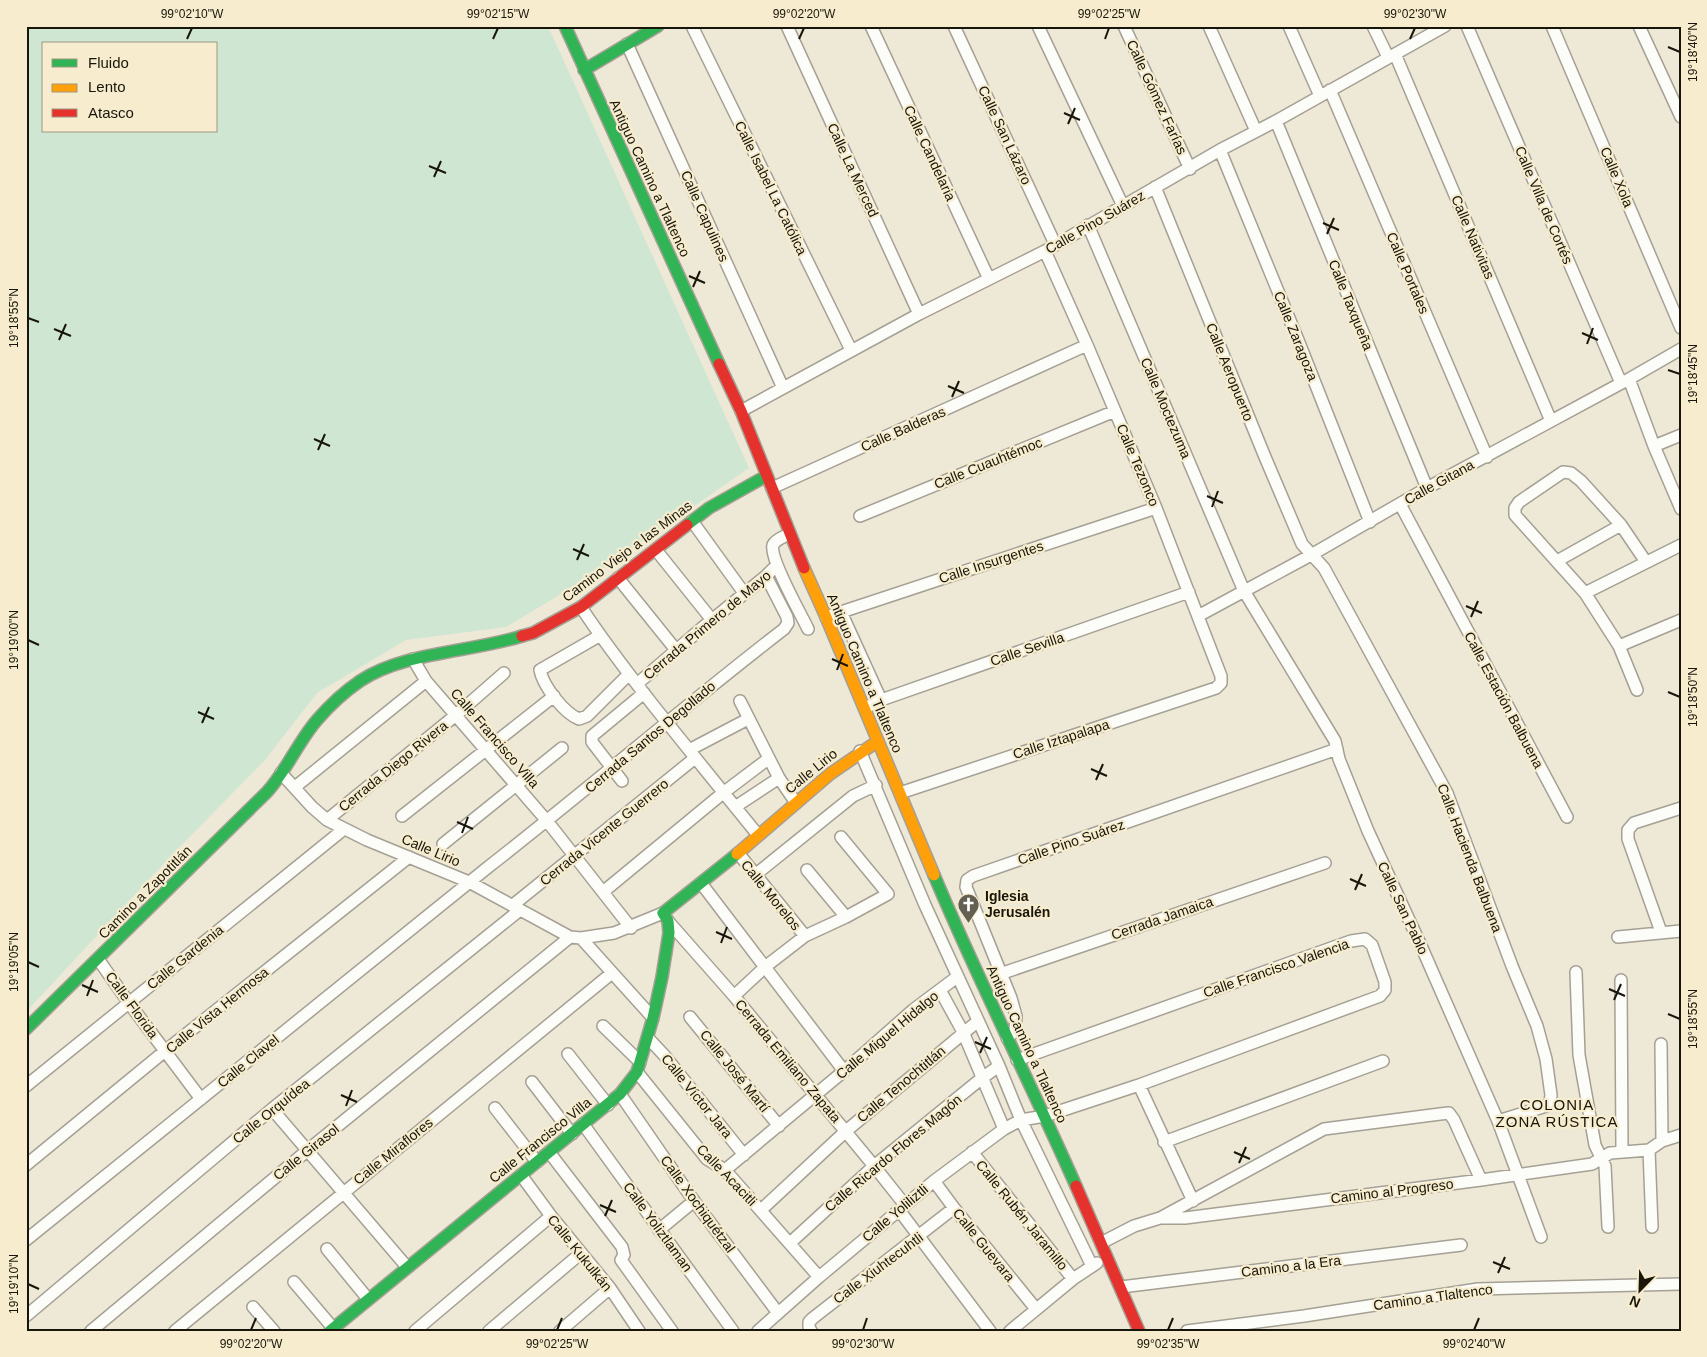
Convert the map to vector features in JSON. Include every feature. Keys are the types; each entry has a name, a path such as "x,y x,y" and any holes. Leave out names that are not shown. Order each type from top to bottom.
{"street":[{"name":"Antiguo Camino a Tlaltenco","path":"565,26 741,411 789,534 865,708 943,896 1122,1287 1135,1329"},
{"path":"584,70 658,26"},
{"name":"Calle Isabel La Católica","path":"692,26 851,350"},
{"name":"Calle La Merced","path":"787,26 919,314"},
{"name":"Calle Candelaria","path":"871,26 989,279"},
{"name":"Calle San Lázaro","path":"954,26 1050,247"},
{"path":"1038,26 1123,206"},
{"name":"Calle Gómez Farías","path":"1124,26 1190,169"},
{"path":"1209,26 1256,131"},
{"name":"Calle Portales","path":"1289,26 1325,93 1487,457"},
{"name":"Calle Nativitas","path":"1373,26 1391,56 1551,421"},
{"name":"Calle Pino Suárez","path":"741,411 851,350 1050,247 1190,169 1220,150 1276,121 1445,26"},
{"name":"Calle Villa de Cortés","path":"1467,26 1681,509"},
{"name":"Calle Xola","path":"1552,26 1681,328"},
{"path":"1639,26 1681,117"},
{"name":"Calle Capulines","path":"627,44 783,388"},
{"name":"Calle Taxqueña","path":"1276,121 1427,488"},
{"name":"Calle Zaragoza","path":"1220,150 1370,522"},
{"name":"Calle Aeropuerto","path":"1155,187 1302,544 1311,555"},
{"name":"Calle Moctezuma","path":"1088,225 1244,591"},
{"name":"Calle Tezonco","path":"1050,247 1088,345 1190,592 1221,676 1221,683"},
{"name":"Calle Balderas","path":"772,488 1088,345"},
{"name":"Calle Gitana","path":"1198,616 1681,349"},
{"name":"Calle Cuauhtémoc","path":"860,516 1115,411"},
{"path":"1654,446 1681,434"},
{"path":"1637,690 1619,646 1586,593 1515,516 1515,508 1519,502 1563,472 1571,473 1581,481 1621,525 1646,562"},
{"name":"Camino Viejo a las Minas","path":"281,773 316,721 338,698 361,680 387,668 413,660 510,640 533,632 581,607 710,508 766,476"},
{"name":"Calle Estación Balbuena","path":"1400,504 1567,818"},
{"name":"Calle Insurgentes","path":"826,617 1156,508"},
{"path":"692,521 744,593"},
{"path":"1557,562 1621,525"},
{"path":"789,534 774,544 773,553 776,565 808,628"},
{"path":"1586,593 1681,545"},
{"path":"656,550 712,620"},
{"name":"Calle Hacienda Balbuena","path":"1311,555 1324,568 1447,793 1512,966 1537,1026 1546,1059 1551,1095 1550,1102 1546,1106 1498,1121"},
{"name":"Cerrada Primero de Mayo","path":"612,769 592,742 592,736 641,689 676,650 766,576 776,565"},
{"name":"Cerrada Santos Degollado","path":"469,882 784,629 788,623 787,617 766,576"},
{"path":"618,578 676,650"},
{"name":"Calle San Pablo","path":"1244,591 1335,741 1339,759 1368,831 1498,1121 1540,1236"},
{"name":"Calle Sevilla","path":"865,708 881,700 1190,592"},
{"path":"581,607 629,674 758,835"},
{"path":"841,612 881,700"},
{"path":"1619,646 1681,620"},
{"path":"600,636 540,670 542,677 554,696 572,716 579,719 587,716 629,674"},
{"name":"Calle Francisco Villa","path":"413,660 426,681 547,821 631,928"},
{"name":"Cerrada Diego Rivera","path":"327,820 456,715 504,673"},
{"path":"295,787 426,681"},
{"name":"Calle Iztapalapa","path":"900,793 1216,688 1221,683"},
{"path":"402,816 554,696"},
{"path":"740,701 768,759 796,803"},
{"name":"Cerrada Vicente Guerrero","path":"516,908 692,754 748,719"},
{"name":"Calle Lirio","path":"575,938 614,933 665,917 827,775 860,751 878,741"},
{"path":"443,844 562,748"},
{"name":"Calle Pino Suárez","path":"1007,1038 1014,1031 1016,1016 1011,998 966,887 968,880 973,876 1337,749"},
{"path":"860,751 876,785 924,905 1000,1066 1022,1120 1092,1266"},
{"path":"603,892 723,793 768,759"},
{"path":"612,769 622,781"},
{"name":"Calle Lirio","path":"281,773 312,807 327,820 469,882 575,938 653,1018"},
{"name":"Camino a Zapotitlán","path":"26,1029 267,792 281,773"},
{"path":"735,807 779,778"},
{"path":"755,875 853,796 876,785"},
{"path":"1661,932 1628,839 1628,830 1634,823 1681,808"},
{"name":"Calle Gardenia","path":"26,1086 344,829"},
{"path":"734,996 765,966 805,936 846,917 888,894 842,837"},
{"name":"Calle Morelos","path":"738,853 805,936"},
{"name":"Calle Vista Hermosa","path":"26,1165 409,856"},
{"name":"Cerrada Jamaica","path":"1000,974 1325,863"},
{"path":"807,870 846,917"},
{"name":"Calle Clavel","path":"26,1240 469,882"},
{"path":"701,884 844,1071"},
{"name":"Calle Orquídea","path":"26,1316 272,1109 516,908"},
{"name":"Calle Francisco Villa","path":"339,1328 407,1267 620,1094 638,1067 648,1038 668,947 669,933 665,917"},
{"name":"Cerrada Emiliano Zapata","path":"665,917 734,996 874,1166 919,1237 990,1331"},
{"path":"1618,937 1681,931"},
{"name":"Calle Girasol","path":"91,1331 308,1150 575,938"},
{"name":"Calle Francisco Valencia","path":"1017,1060 1352,941 1365,940 1372,945 1385,982 1385,990 1380,996 1139,1085 1044,1116"},
{"name":"Calle Florida","path":"98,959 201,1099"},
{"path":"1576,972 1579,1055 1595,1145 1605,1166 1608,1227"},
{"name":"Calle Miraflores","path":"175,1331 612,974"},
{"name":"Calle Miguel Hidalgo","path":"725,1170 844,1071 913,1010 957,977"},
{"path":"1621,980 1622,1152"},
{"path":"940,990 962,1032 1004,1129"},
{"name":"Calle José Martí","path":"690,1017 779,1126"},
{"name":"Calle Tenochtitlán","path":"761,1210 846,1131 962,1032 978,1021"},
{"name":"Calle Acacitli","path":"603,1026 638,1067 707,1159 725,1170 819,1277"},
{"name":"Calle Víctor Jara","path":"648,1038 664,1055 744,1155"},
{"path":"1662,1044 1662,1141"},
{"path":"568,1054 608,1105"},
{"path":"1164,1142 1384,1061"},
{"name":"Calle Ricardo Flores Magón","path":"790,1243 874,1166 982,1078 1000,1066"},
{"path":"532,1082 572,1134"},
{"path":"1139,1085 1193,1201"},
{"name":"Calle Xochiquétzal","path":"620,1094 694,1201 778,1312"},
{"path":"495,1108 538,1162"},
{"path":"272,1109 407,1267"},
{"path":"1160,1218 1324,1129 1440,1114 1448,1114 1454,1120 1481,1180"},
{"name":"Calle Yoliliztli","path":"758,1331 934,1180 1004,1129 1022,1120 1044,1116"},
{"name":"Calle Yoliztlaman","path":"583,1124 733,1331"},
{"path":"1652,1227 1649,1150 1662,1141 1681,1135"},
{"name":"Camino al Progreso","path":"1101,1243 1134,1226 1160,1218 1185,1218 1519,1175 1592,1164 1610,1153 1649,1150"},
{"path":"549,1152 622,1247 624,1255 621,1260 672,1331"},
{"name":"Calle Rubén Jaramillo","path":"972,1152 1073,1278"},
{"name":"Calle Kukulkán","path":"521,1175 580,1254 610,1288 635,1329"},
{"name":"Calle Guevara","path":"934,1180 954,1208 1036,1309"},
{"path":"659,1230 694,1201"},
{"name":"Calle Xiuhtecuhtli","path":"811,1331 809,1322 813,1318 954,1208"},
{"path":"415,1331 551,1216"},
{"name":"Camino a la Era","path":"1122,1287 1461,1245"},
{"path":"327,1249 368,1300"},
{"path":"489,1331 580,1254"},
{"path":"1010,1331 1073,1278 1108,1258"},
{"path":"294,1282 339,1328"},
{"name":"Camino a Tlaltenco","path":"1187,1331 1478,1290 1681,1284"},
{"path":"560,1331 610,1288"},
{"path":"253,1307 274,1331"}],"green space":[{"path":"26,26 548,26 749,468 609,565 506,627 406,640 317,693 265,760 169,858 26,1012"}],"traffic: fast":[{"path":"565,26 719,364"},
{"path":"584,70 658,26"},
{"path":"687,525 709,508 766,476"},
{"path":"26,1029 267,792 281,775 304,737 317,720 348,690 377,671 396,664 522,636"},
{"path":"330,1331 620,1094 637,1072 653,1018 669,933 668,921 663,913 737,854"},
{"path":"934,875 1076,1186"}],"traffic: slow":[{"path":"804,568 934,875"},
{"path":"737,854 830,774 878,741"}],"traffic: jam":[{"path":"719,364 741,411 804,568"},
{"path":"522,636 533,633 581,607 687,525"},
{"path":"1076,1186 1139,1331"}],"place":[{"name":"Iglesia Jerusalén","path":"969,923"}],"district":[{"name":"COLONIA ZONA RÚSTICA","path":"1557,1114"}]}
